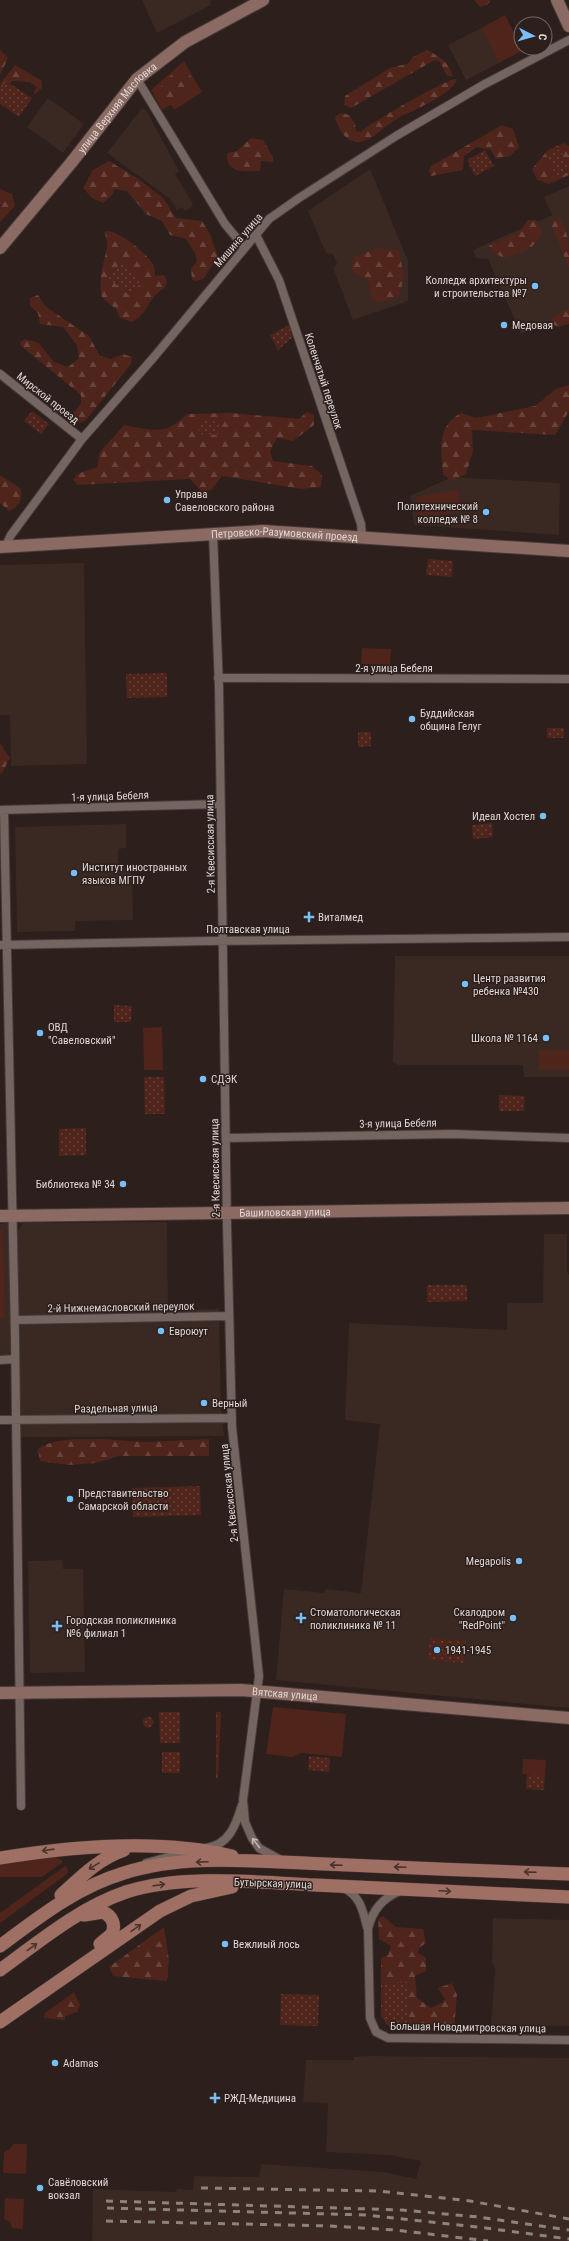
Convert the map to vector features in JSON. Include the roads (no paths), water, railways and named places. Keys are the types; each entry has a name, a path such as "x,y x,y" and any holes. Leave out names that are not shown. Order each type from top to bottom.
{"main road":[{"path":"39,1918 89,1869 110,1856 143,1847"},
{"path":"0,1858 56,1849 143,1847 199,1849 255,1862"},
{"name":"Бутырская улица","path":"0,1946 39,1918 90,1885 125,1872 187,1862 289,1863 569,1874"},
{"name":"Бутырская улица","path":"0,1970 71,1919 112,1897 144,1888 193,1882 257,1882 569,1897"},
{"path":"0,2022 172,1905 196,1894 257,1882"},
{"path":"0,2012 108,1938 114,1930 112,1919 103,1912 90,1913 71,1919"}],"street":[{"name":"улица Верхняя Масловка","path":"0,248 68,168 137,79 185,42 263,0"},
{"path":"557,0 569,26"},
{"name":"Мишина улица","path":"2,547 82,439 158,352 256,235 274,216 361,157 483,85 569,40"},
{"path":"137,79 225,224 245,248"},
{"name":"Коленчатый переулок","path":"256,235 279,280 361,524 362,537"},
{"name":"Мирской проезд","path":"0,374 82,439"},
{"name":"Петровско-Разумовский проезд","path":"2,547 263,531 569,551"},
{"name":"2-я Квесисская улица","path":"125,1872 154,1860 199,1849 211,1848 226,1839 236,1822 243,1800 258,1691 255,1635 232,1418 218,678 213,534"},
{"name":"2-я улица Бебеля","path":"218,678 569,680"},
{"name":"1-я улица Бебеля","path":"2,810 220,804"},
{"path":"2,810 6,1216 15,1320 21,1806"},
{"name":"Полтавская улица","path":"4,945 223,940 569,937"},
{"name":"3-я улица Бебеля","path":"226,1138 453,1134 569,1138"},
{"name":"Башиловская улица","path":"6,1216 569,1208"},
{"name":"2-й Нижнемасловский переулок","path":"15,1320 229,1316"},
{"path":"0,1360 15,1359"},
{"name":"Раздельная улица","path":"0,1420 232,1418"},
{"name":"Вятская улица","path":"0,1692 258,1691 569,1718"},
{"name":"2-я Квесисская улица","path":"243,1800 245,1822 255,1843 268,1854 289,1863"},
{"name":"Большая Новодмитровская улица","path":"339,1886 347,1890 356,1898 362,1907 368,1929 370,2018 372,2026 382,2036 411,2039 569,2040"},
{"name":"Большая Новодмитровская улица","path":"368,1929 371,1918 382,1902 392,1894 406,1889"}],"railway":[{"path":"201,2188 379,2191 470,2201 569,2219"},
{"path":"106,2201 402,2210 478,2217 569,2230"},
{"path":"107,2208 367,2215 569,2239"},
{"path":"106,2221 330,2226 395,2230 488,2241"}],"place":[{"name":"Колледж архитектуры и строительства №7","path":"535,286"},
{"name":"Медовая","path":"504,325"},
{"name":"Управа Савеловского района","path":"167,500"},
{"name":"Политехнический колледж № 8","path":"486,512"},
{"name":"Буддийская община Гелуг","path":"412,719"},
{"name":"Идеал Хостел","path":"543,816"},
{"name":"Институт иностранных языков МГПУ","path":"74,873"},
{"name":"Виталмед","path":"309,917"},
{"name":"Центр развития ребенка №430","path":"465,984"},
{"name":"ОВД \"Савеловский\"","path":"40,1033"},
{"name":"Школа № 1164","path":"546,1038"},
{"name":"СДЭК","path":"203,1079"},
{"name":"Библиотека № 34","path":"123,1184"},
{"name":"Евроюут","path":"161,1331"},
{"name":"Верный","path":"204,1403"},
{"name":"Представительство Самарской области","path":"70,1499"},
{"name":"Megapolis","path":"519,1561"},
{"name":"Стоматологическая поликлиника № 11","path":"301,1618"},
{"name":"Скалодром \"RedPoint\"","path":"513,1618"},
{"name":"Городская поликлиника №6 филиал 1","path":"57,1626"},
{"name":"1941-1945","path":"437,1650"},
{"name":"Вежлиый лось","path":"225,1944"},
{"name":"Adamas","path":"55,2063"},
{"name":"РЖД-Медицина","path":"215,2098"},
{"name":"Савёловский вокзал","path":"40,2188"}]}
